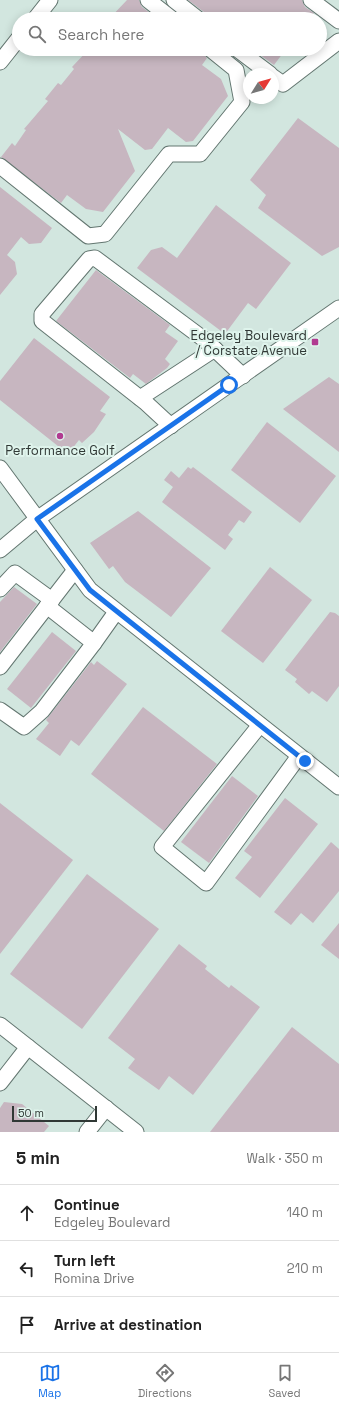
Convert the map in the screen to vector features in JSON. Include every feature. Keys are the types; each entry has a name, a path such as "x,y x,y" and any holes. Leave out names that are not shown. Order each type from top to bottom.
{"street":[{"path":"41,12 50,0"},
{"path":"148,0 163,12"},
{"path":"174,0 189,12"},
{"path":"311,0 339,21"},
{"path":"327,49 339,40"},
{"path":"0,62 12,47"},
{"path":"0,166 88,236 105,234 169,154 200,154 242,102 236,70 219,56"},
{"path":"246,56 262,68"},
{"path":"279,81 283,84 319,56"},
{"path":"171,426 140,398 42,321 42,314 88,259 95,258 205,340 243,376"},
{"path":"0,550 37,519 339,308"},
{"path":"140,398 215,349"},
{"path":"0,468 90,590 339,787"},
{"path":"0,667 75,570"},
{"path":"0,589 15,573 94,643"},
{"path":"0,710 24,727 42,711 116,612"},
{"path":"260,724 162,847 206,882 300,756"},
{"path":"0,1025 136,1132"},
{"path":"0,1083 28,1047"},
{"path":"87,1132 106,1108"}],"building":[{"path":"127,0 139,0 142,7 149,12 116,12"},
{"path":"188,0 302,0 305,7 312,12 204,12"},
{"path":"82,56 205,56 207,58 202,65 221,79 228,96 193,141 186,142 168,128 152,149 145,150 118,129 135,171 103,212 86,209 67,195 61,203 1,157 12,143 15,146 26,130 24,129 48,101 45,99 58,83 61,85 74,69 72,67"},
{"path":"262,56 281,56 274,65"},
{"path":"298,118 339,148 339,247 322,256 258,208 266,195 250,180"},
{"path":"0,187 52,228 41,243 29,244 21,237 7,255 15,262 17,274 0,295"},
{"path":"216,205 291,263 256,309 248,303 225,334 137,268 151,250 162,247 177,258"},
{"path":"96,270 170,325 165,332 178,341 165,359 170,364 146,384 133,374 130,378 56,321"},
{"path":"34,338 110,397 100,411 106,414 94,432 82,443 79,440 68,454 0,400 0,381"},
{"path":"329,377 339,384 339,452 283,409"},
{"path":"267,422 336,476 300,523 231,470"},
{"path":"188,467 191,469 193,467 252,512 244,523 239,520 228,535 233,539 225,550 162,502 173,487 164,480 171,471 179,478"},
{"path":"138,511 211,568 171,617 125,582 113,566 109,569 90,543"},
{"path":"270,567 312,600 263,663 221,631"},
{"path":"14,587 37,604 0,652 0,602"},
{"path":"330,612 339,616 339,686 327,702 312,691 309,694 295,682 297,679 285,670"},
{"path":"52,632 76,651 31,708 7,689"},
{"path":"97,661 127,684 79,746 71,740 60,756 36,739 49,723 46,720 91,662 94,665"},
{"path":"143,707 217,764 164,831 91,774"},
{"path":"232,776 258,796 209,863 181,842"},
{"path":"285,798 318,824 260,898 235,878 252,857 244,851"},
{"path":"0,803 73,860 0,954"},
{"path":"331,842 339,849 339,891 313,923 301,913 291,925 274,912"},
{"path":"87,874 159,929 82,1029 10,974"},
{"path":"339,923 339,959 321,945"},
{"path":"179,944 207,966 205,969 229,988 231,985 260,1007 193,1095 169,1076 159,1090 128,1068 135,1059 108,1038"},
{"path":"292,1027 339,1064 339,1132 210,1132"},
{"path":"4,1102 22,1104 49,1126 44,1132 0,1132 0,1108"}],"place":[{"name":"Edgeley Boulevard / Corstate Avenue","path":"315,342"},
{"name":"Performance Golf","path":"60,436"}],"route":[{"path":"229,385 37,519 90,590 113,610 305,761"}]}
